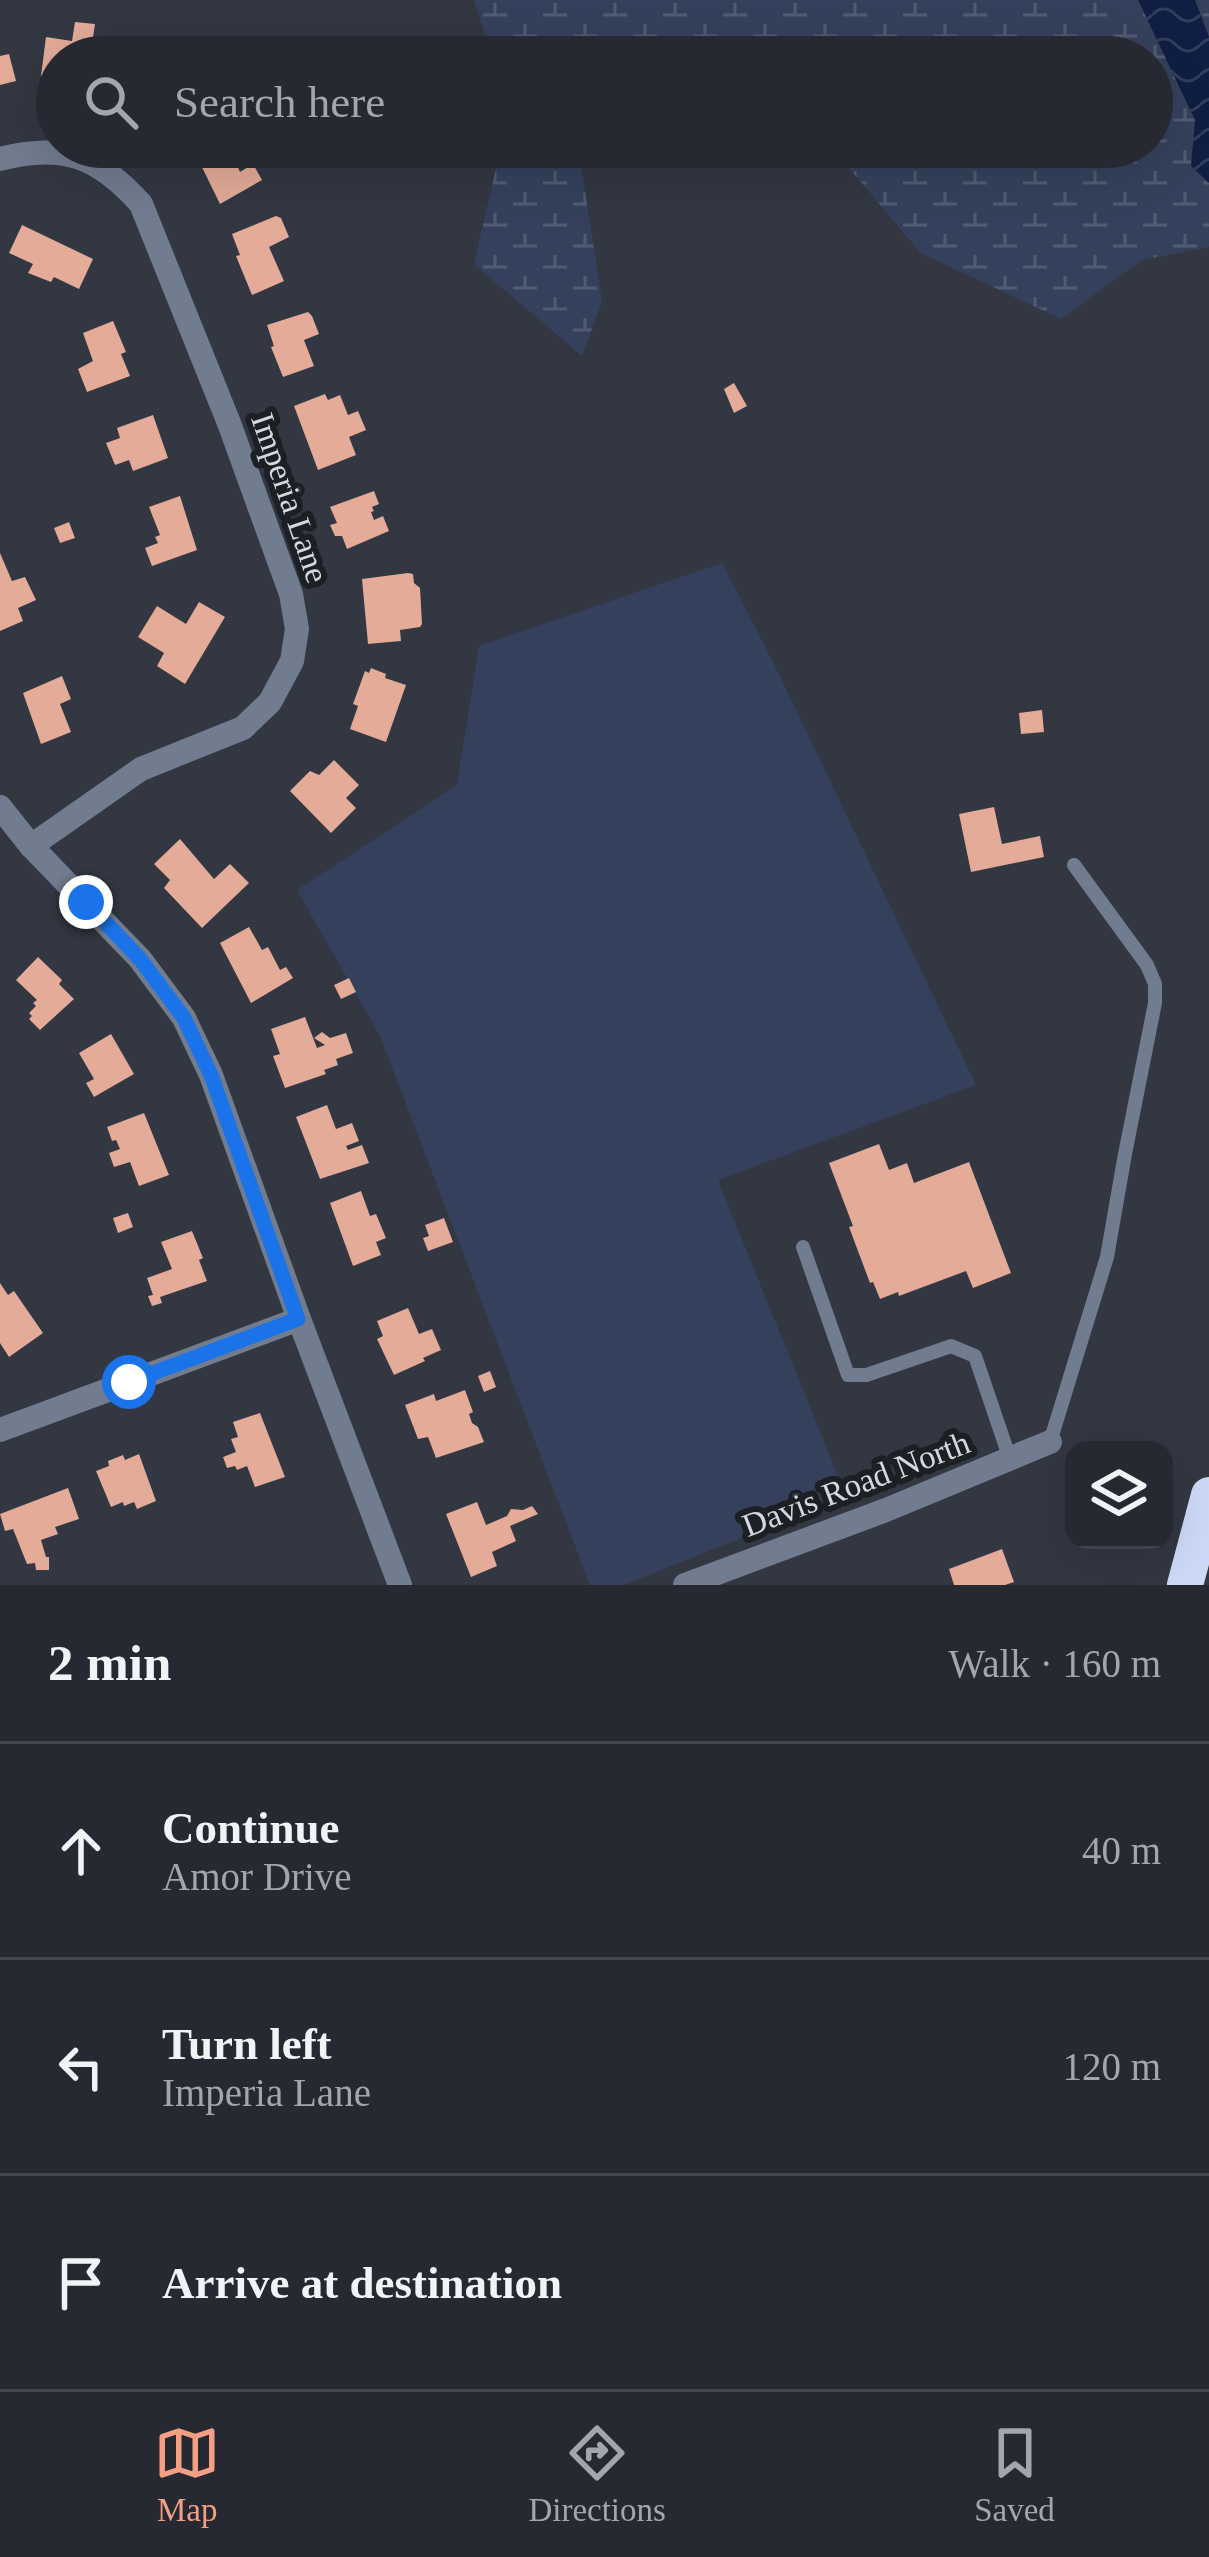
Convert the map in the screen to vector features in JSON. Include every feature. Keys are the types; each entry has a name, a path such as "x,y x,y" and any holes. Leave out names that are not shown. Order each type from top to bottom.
{"highway":[{"path":"1185,1585 1209,1496"}],"street":[{"name":"Imperia Lane","path":"0,160 36,153"},
{"name":"Imperia Lane","path":"31,846 141,769 243,728 271,702 288,671 297,629 291,594 229,423 141,204 116,176 101,168"},
{"path":"0,807 31,846 140,959 184,1018 211,1075 400,1585"},
{"path":"0,1430 298,1319"},
{"name":"Davis Road North","path":"685,1585 733,1577 1050,1442"}],"lane":[{"path":"1050,1442 1108,1257 1155,1004 1155,984 1147,965 1074,865"},
{"path":"803,1247 848,1376 866,1375 951,1346 975,1356 1010,1459"}],"green space":[{"path":"474,0 1209,0 1209,247 1142,260 1061,319 921,253 849,168 1173,168 1173,36 485,36"},
{"path":"496,168 581,168 602,301 582,356 474,264"},
{"path":"722,563 976,1085 718,1180 846,1496 624,1585 590,1585 380,1036 297,890 457,785 479,646"}],"water":[{"path":"1138,0 1195,0 1209,37 1209,183 1191,166 1195,120 1173,74 1173,36 1155,36"}],"building":[{"path":"75,22 95,24 93,36 73,36"},
{"path":"9,54 16,81 0,85 0,56"},
{"path":"202,168 238,168 240,172 255,168 262,180 220,204"},
{"path":"276,216 289,237 269,247 284,281 252,295 232,234"},
{"path":"22,225 93,259 79,289 54,277 51,282 28,273 33,264 9,253"},
{"path":"308,312 319,334 304,340 314,366 283,377 267,325"},
{"path":"113,321 130,376 87,392 78,369 93,361 83,333"},
{"path":"734,383 747,406 734,413 724,389"},
{"path":"325,394 328,400 340,395 348,415 358,411 366,430 349,437 356,455 318,470 294,406"},
{"path":"153,415 168,458 133,471 129,460 115,465 106,443 120,438 117,428"},
{"path":"374,491 379,504 372,507 374,520 383,516 389,531 347,549 330,525 337,523 330,507"},
{"path":"180,496 197,550 152,566 145,548 158,543 155,537 160,535 149,507"},
{"path":"69,522 75,538 60,543 54,528"},
{"path":"0,553 12,581 25,577 36,600 18,608 23,621 0,631"},
{"path":"408,573 420,588 422,624 400,630 401,641 368,644 362,579"},
{"path":"199,602 225,617 185,684 157,666 164,653 138,637 157,606 186,624"},
{"path":"371,668 406,685 386,742 350,729 358,706 353,704 365,671"},
{"path":"62,676 71,699 60,704 71,732 41,744 23,693"},
{"path":"1042,710 1044,732 1021,734 1019,713"},
{"path":"334,760 359,785 346,798 356,808 331,833 290,791 310,771 319,775"},
{"path":"994,807 1002,844 1040,836 1044,857 971,872 959,814"},
{"path":"180,839 214,879 230,864 249,883 202,928 164,888 170,880 154,864"},
{"path":"249,927 262,950 268,947 280,970 286,967 293,978 251,1003 220,943"},
{"path":"38,957 74,999 40,1030 29,1019 37,1000 16,980"},
{"path":"349,978 356,992 341,999 334,985"},
{"path":"305,1017 317,1048 325,1045 314,1038 322,1032 330,1038 346,1033 353,1053 336,1059 338,1065 324,1070 326,1074 285,1088 273,1056 280,1054 271,1029"},
{"path":"111,1034 134,1074 94,1097 86,1083 94,1079 79,1053"},
{"path":"327,1105 336,1129 352,1123 359,1141 346,1146 348,1150 362,1145 369,1163 320,1179 296,1117"},
{"path":"144,1113 169,1175 139,1186 130,1162 114,1167 109,1153 120,1149 107,1127"},
{"path":"879,1144 889,1170 907,1163 914,1183 969,1162 1011,1273 973,1288 966,1271 880,1299 849,1227 853,1226 829,1163"},
{"path":"361,1191 370,1216 376,1214 386,1238 376,1242 381,1255 353,1266 330,1203"},
{"path":"128,1213 133,1227 118,1233 113,1218"},
{"path":"444,1218 453,1242 428,1251 425,1225"},
{"path":"192,1231 207,1281 160,1297 162,1303 152,1306 147,1278 172,1269 161,1242"},
{"path":"0,1283 8,1295 14,1291 43,1333 9,1357 0,1343"},
{"path":"408,1308 419,1334 432,1329 441,1350 394,1375 377,1339 383,1336 377,1321"},
{"path":"490,1371 496,1387 484,1392 478,1376"},
{"path":"465,1390 472,1423 484,1442 436,1458 428,1437 418,1439 405,1405 434,1394 436,1401"},
{"path":"260,1413 285,1477 255,1487 247,1466 227,1468 223,1457 236,1452 231,1439 238,1437 233,1422"},
{"path":"139,1454 156,1501 137,1509 134,1502 111,1507 96,1471 123,1455 125,1460"},
{"path":"68,1488 79,1519 55,1527 58,1534 41,1540 49,1570 36,1570 35,1563 27,1564 13,1529 5,1531 0,1514"},
{"path":"477,1502 486,1525 507,1516 511,1509 532,1506 538,1514 510,1526 516,1541 492,1552 497,1566 471,1577 446,1514"},
{"path":"1002,1549 1014,1582 954,1585 949,1569"}],"route":[{"path":"86,902 140,959 184,1018 211,1075 298,1319 129,1382"}]}
